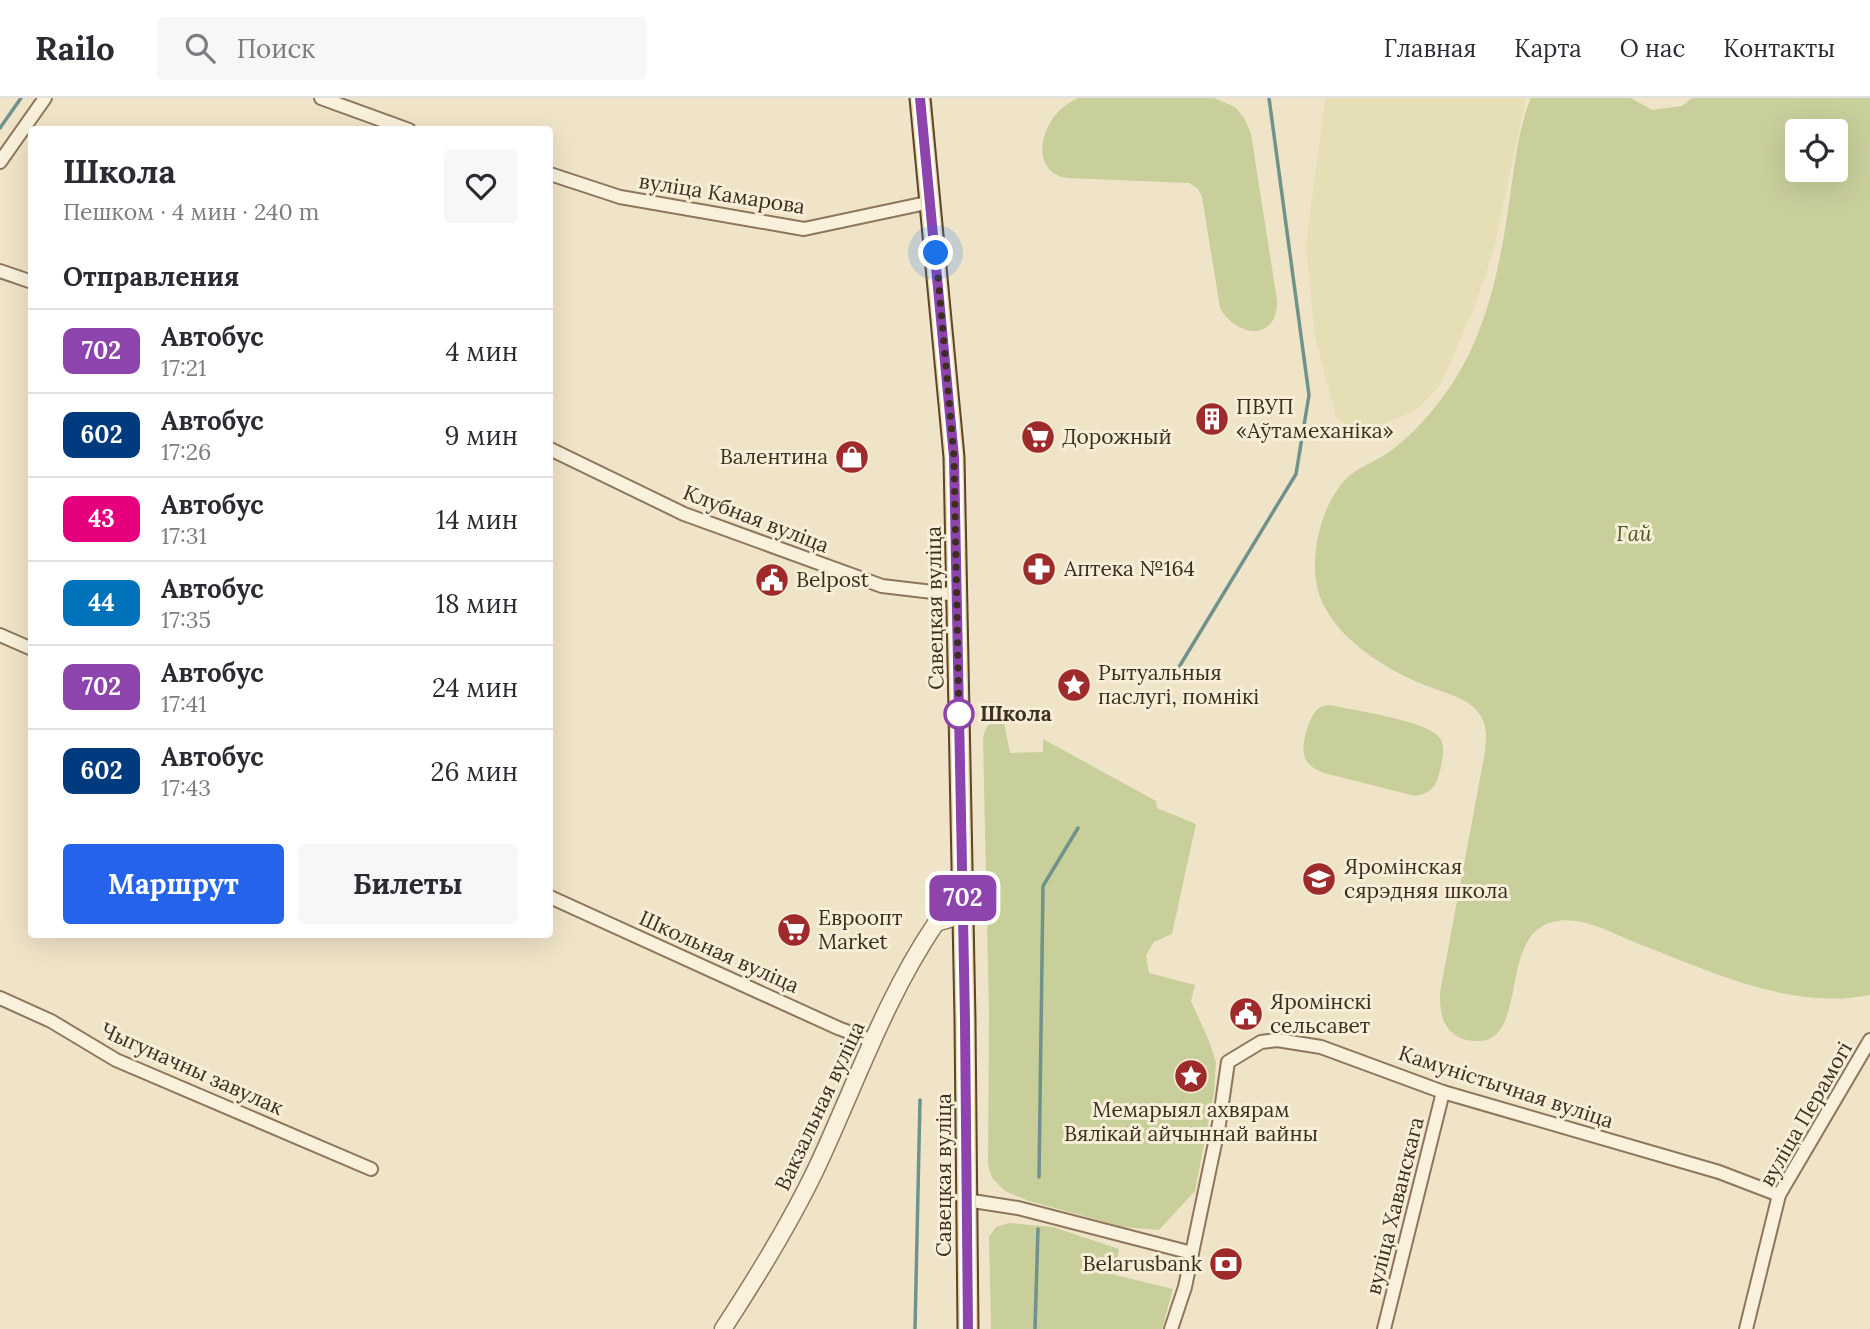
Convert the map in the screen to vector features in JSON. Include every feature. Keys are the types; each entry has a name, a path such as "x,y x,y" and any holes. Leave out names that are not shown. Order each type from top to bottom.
{"main road":[{"name":"Савецкая вуліца","path":"920,98 954,457 968,1329"}],"street":[{"path":"0,162 45,98"},
{"path":"321,98 398,126"},
{"name":"вуліца Камарова","path":"553,175 620,197 804,229 931,202"},
{"path":"0,271 28,281"},
{"name":"Клубная вуліца","path":"553,450 684,514 882,586 958,595"},
{"path":"0,635 28,647"},
{"name":"Школьная вуліца","path":"553,898 838,1028 873,1041"},
{"name":"Вакзальная вуліца","path":"723,1329 760,1271 810,1180 915,955 936,923 963,915"},
{"name":"Чыгуначны завулак","path":"0,998 51,1021 116,1060 371,1169"},
{"name":"Камуністычная вуліца","path":"1192,1253 1219,1124 1228,1062 1253,1046 1277,1040 1321,1047 1412,1078 1443,1092 1719,1172 1779,1195"},
{"name":"вуліца Перамогі","path":"1746,1329 1779,1195 1870,1040"},
{"name":"вуліца Хаванскага","path":"1384,1329 1443,1092"},
{"path":"966,1200 1018,1208 1192,1253 1185,1287 1171,1329"}],"shaded area":[{"path":"1325,98 1526,98 1493,253 1474,308 1441,384 1415,411 1371,429 1356,432 1336,417 1315,336 1306,246"}],"green space":[{"path":"1078,98 1214,98 1235,107 1245,119 1251,134 1277,300 1276,314 1264,329 1246,330 1227,318 1220,308 1202,197 1198,189 1189,183 1066,178 1055,174 1048,167 1042,149 1047,129 1059,111"},
{"name":"Гай","path":"1531,98 1631,98 1652,110 1682,106 1692,98 1870,98 1870,995 1840,998 1779,993 1720,975 1594,926 1563,920 1536,931 1525,946 1503,1026 1493,1037 1476,1041 1464,1039 1450,1031 1443,1020 1440,992 1485,752 1485,726 1478,712 1467,703 1393,670 1360,648 1345,634 1323,603 1317,586 1315,558 1325,513 1339,487 1353,473 1398,445 1422,422 1450,387 1474,343 1497,271 1523,121"},
{"path":"1330,705 1406,721 1433,732 1440,738 1443,750 1440,771 1432,788 1415,796 1324,773 1312,766 1306,760 1303,749 1307,728 1317,710"},
{"path":"1003,717 1010,753 1043,752 1043,739 1156,801 1157,808 1196,824 1172,934 1154,942 1146,955 1149,973 1195,985 1191,1001 1216,1062 1214,1093 1195,1191 1159,1230 1123,1227 1029,1201 1005,1191 992,1178 988,1164 989,1012 983,739 989,725"},
{"path":"1009,1223 1053,1227 1119,1249 1115,1275 1173,1289 1162,1329 991,1329 989,1237 996,1227"}],"waterway":[{"path":"0,128 21,98"},
{"path":"1179,667 1296,474 1309,395 1269,98"},
{"path":"1039,1177 1043,886 1078,828"},
{"path":"915,1329 920,1100"},
{"path":"1035,1329 1038,1229"}],"bus line":[{"name":"702","path":"920,98 954,457 957,532 968,1329"}],"place":[{"name":"ПВУП «Аўтамеханіка»","path":"1212,419"},
{"name":"Дорожный","path":"1038,437"},
{"name":"Валентина","path":"852,457"},
{"name":"Аптека №164","path":"1039,569"},
{"name":"Belpost","path":"772,580"},
{"name":"Рытуальныя паслугі, помнікі","path":"1074,685"},
{"name":"Школа","path":"959,714"},
{"name":"Яромінская сярэдняя школа","path":"1319,879"},
{"name":"Евроопт Market","path":"794,930"},
{"name":"Яромінскі сельсавет","path":"1246,1014"},
{"name":"Мемарыял ахвярам Вялікай айчыннай вайны","path":"1191,1076"},
{"name":"Belarusbank","path":"1226,1264"}],"route":[{"path":"936,253 954,457 959,714"}]}
